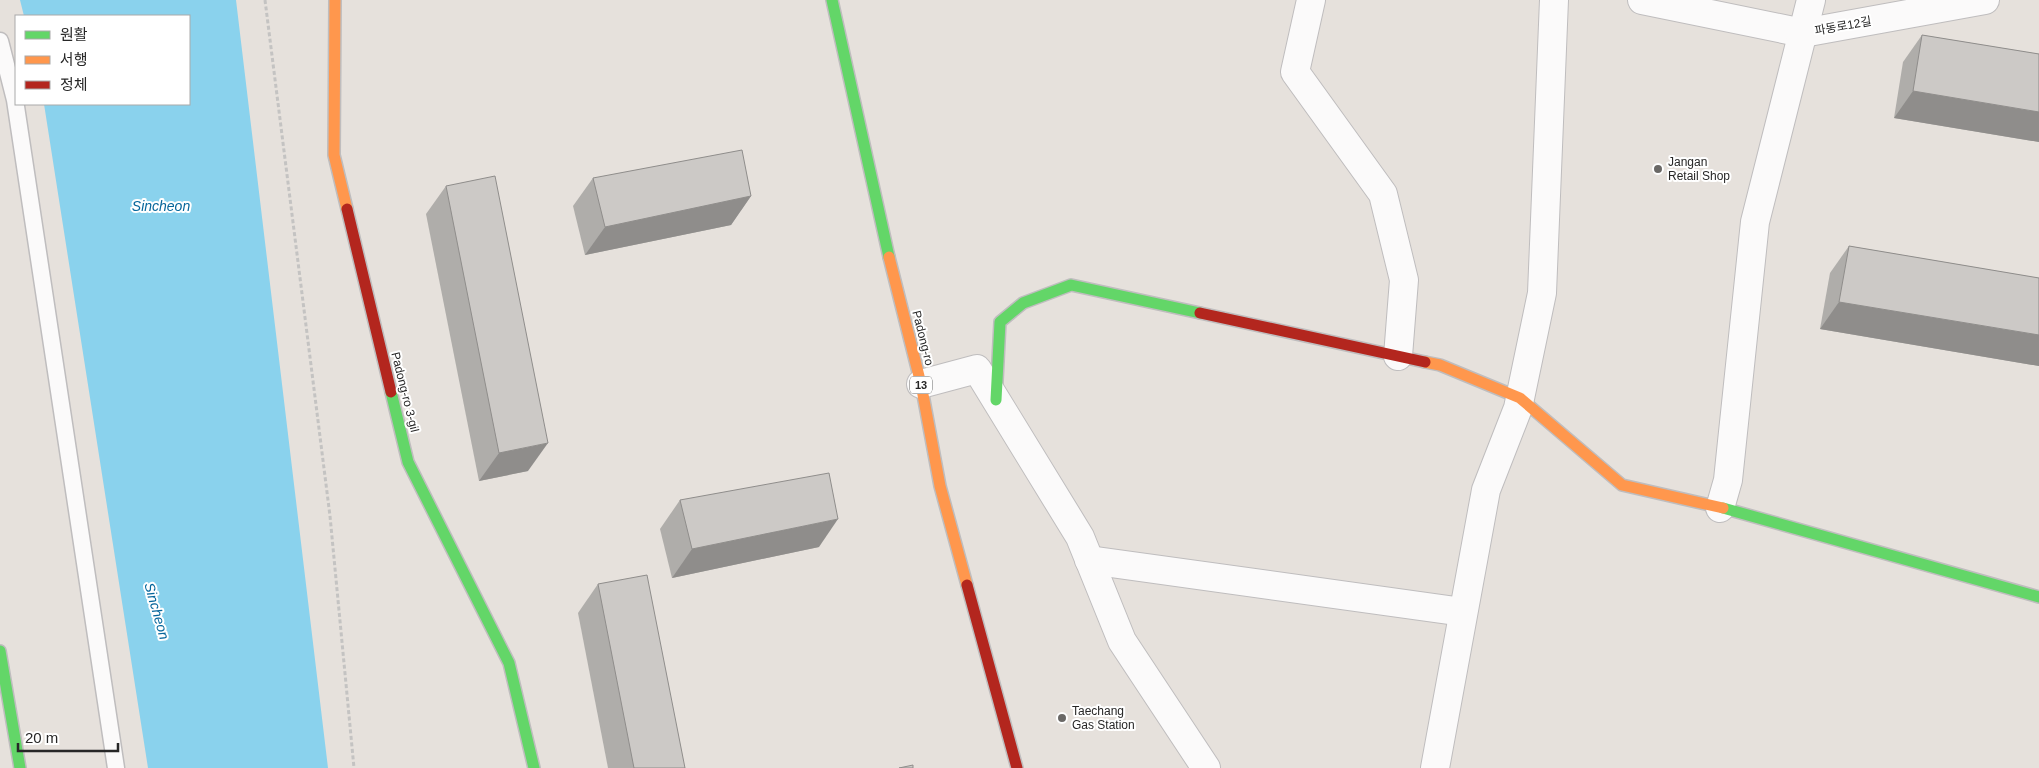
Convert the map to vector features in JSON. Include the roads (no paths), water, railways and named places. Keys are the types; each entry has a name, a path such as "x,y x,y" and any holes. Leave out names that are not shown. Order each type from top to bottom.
{"main road":[{"name":"Padong-ro 3-gil","path":"335,0 334,155 408,462 510,663 534,768"},
{"name":"Padong-ro","path":"832,0 875,199 921,384 940,486 1017,768"},
{"path":"996,400 1000,322 1023,303 1071,284 1440,365 1520,398 1622,485 1720,508 2039,597"},
{"path":"0,651 20,768"}],"street":[{"path":"1310,0 1295,72 1383,194 1404,280 1398,356"},
{"path":"1434,768 1486,490 1520,398 1542,293 1554,0"},
{"name":"파동로12길","path":"1642,0 1802,33 1985,0"},
{"path":"1720,508 1728,480 1755,222 1811,0"},
{"path":"921,384 977,368 1080,537 1122,641 1206,768"},
{"path":"1089,560 1463,612"}],"lane":[{"path":"0,41 15,100"},
{"path":"16,105 116,768"}],"water":[{"name":"Sincheon","path":"20,0 236,0 328,768 148,768 44,105 190,105 190,15 24,15"}],"place":[{"name":"Jangan Retail Shop","path":"1658,169"},
{"name":"Taechang Gas Station","path":"1062,718"}]}
